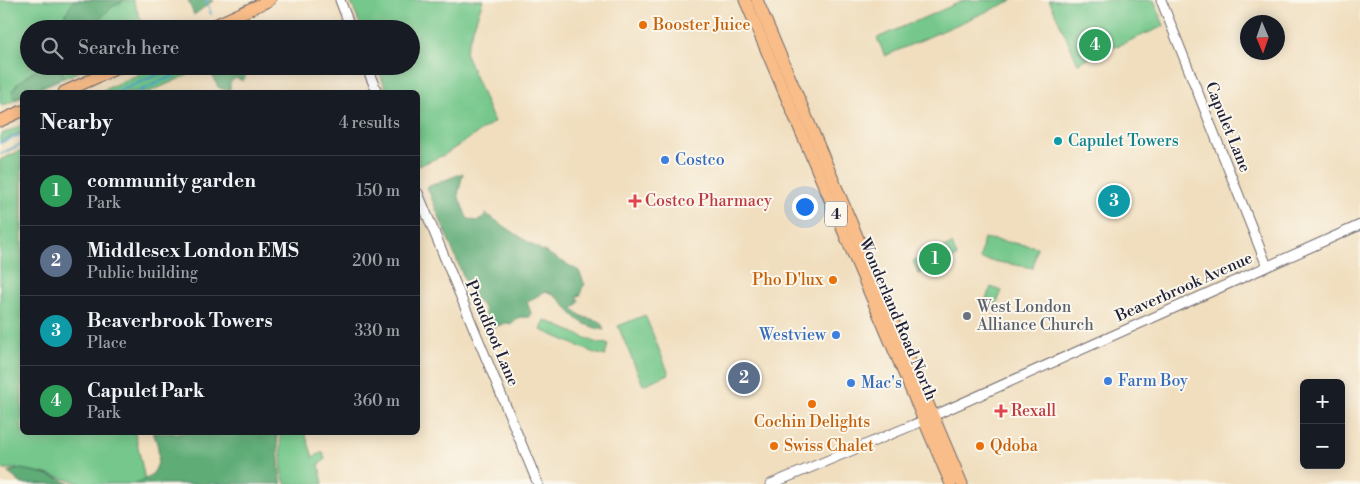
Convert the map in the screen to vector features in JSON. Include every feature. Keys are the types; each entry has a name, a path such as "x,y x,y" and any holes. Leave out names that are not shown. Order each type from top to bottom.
{"main road":[{"path":"226,20 270,0"},
{"name":"Wonderland Road North","path":"745,0 928,418 962,484"},
{"name":"Wonderland Road North","path":"757,0 928,418 951,484"},
{"path":"68,90 102,75"},
{"path":"0,121 20,112"}],"street":[{"path":"340,0 348,20"},
{"name":"Capulet Lane","path":"1161,0 1267,266"},
{"path":"370,75 376,90"},
{"name":"Proudfoot Lane","path":"420,198 538,484"},
{"name":"Beaverbrook Avenue","path":"771,484 928,418 1360,224"}],"green space":[{"path":"0,0 133,0 141,20 20,20 20,75 71,75 37,90 20,90 20,98 2,106 0,102"},
{"path":"74,0 125,0 112,7 98,20 62,20"},
{"path":"188,0 214,0 194,15"},
{"path":"350,0 483,0 465,52 494,122 444,155 420,165 420,90 386,90 380,75 420,75 420,20 358,20"},
{"path":"965,0 1013,0 885,56 877,38"},
{"path":"1049,0 1154,0 1164,26 1078,63"},
{"path":"29,75 64,76 32,90 20,90 20,96 14,99 12,92 17,84"},
{"path":"137,75 188,75 154,90 103,90"},
{"path":"212,75 246,75 243,81 236,78 230,82 230,89 225,90 218,87"},
{"path":"20,126 20,133 0,142 0,135"},
{"path":"20,151 20,435 135,435 145,480 131,484 83,484 43,473 20,469 0,469 0,160"},
{"path":"463,173 458,195 467,218 475,221 480,220 486,214 531,244 579,271 585,285 582,288 581,295 577,296 579,301 577,305 573,308 584,317 601,322 604,330 581,322 559,300 546,291 527,302 531,313 530,317 516,319 512,324 506,323 491,328 484,308 470,293 427,187"},
{"path":"984,238 1037,247 1033,268 980,259"},
{"path":"952,244 957,257 919,274 913,261"},
{"path":"991,287 1002,291 996,305 985,301"},
{"path":"645,315 669,374 643,385 618,326"},
{"path":"545,320 597,343 608,344 605,356 541,330"},
{"path":"154,435 277,435 282,484 131,484 146,479 155,470 158,464 157,445"},
{"path":"280,435 306,435 313,457 323,452 325,460 319,464 323,484 285,484 282,474"},
{"path":"20,469 52,476 70,484 22,484 7,472"}],"waterway":[{"path":"206,0 211,14"},
{"path":"122,90 157,75"},
{"path":"141,90 175,75"},
{"path":"0,143 20,135"},
{"path":"0,154 20,145"}],"place":[{"name":"Booster Juice","path":"643,25"},
{"name":"Capulet Park","path":"1095,45"},
{"name":"Capulet Towers","path":"1058,141"},
{"name":"Costco","path":"665,160"},
{"name":"Costco Pharmacy","path":"635,201"},
{"name":"Beaverbrook Towers","path":"1114,201"},
{"name":"community garden","path":"935,259"},
{"name":"Pho D'lux","path":"833,280"},
{"name":"West London Alliance Church","path":"967,316"},
{"name":"Westview","path":"836,335"},
{"name":"Middlesex London EMS","path":"744,378"},
{"name":"Farm Boy","path":"1108,381"},
{"name":"Mac's","path":"851,383"},
{"name":"Cochin Delights","path":"812,404"},
{"name":"Rexall","path":"1001,411"},
{"name":"Swiss Chalet","path":"774,446"},
{"name":"Qdoba","path":"980,446"}]}
